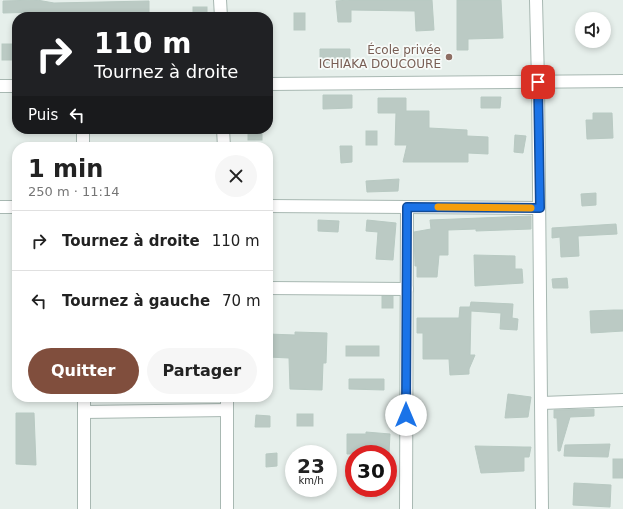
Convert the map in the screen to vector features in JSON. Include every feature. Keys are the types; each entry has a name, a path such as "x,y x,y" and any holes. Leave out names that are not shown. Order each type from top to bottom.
{"street":[{"path":"220,0 221,12"},
{"path":"536,0 540,208 542,509"},
{"path":"273,84 623,81"},
{"path":"0,86 12,86"},
{"path":"273,206 540,208"},
{"path":"0,207 12,207"},
{"path":"406,509 407,207"},
{"path":"273,288 407,289"},
{"path":"542,403 623,400"},
{"path":"84,402 84,509"},
{"path":"227,402 227,509"},
{"path":"84,412 227,410"}],"building":[{"path":"37,0 54,3 149,1 149,12 3,13 3,1"},
{"path":"432,0 434,30 416,31 415,11 351,10 351,22 338,22 336,1"},
{"path":"457,0 501,0 503,38 468,39 468,50 457,50"},
{"path":"193,7 207,7 207,12 193,12"},
{"path":"294,13 305,13 305,30 294,30"},
{"path":"2,44 12,44 12,60 2,60"},
{"path":"320,49 350,49 350,62 320,63"},
{"path":"323,95 352,95 352,108 323,109"},
{"path":"481,97 501,97 500,108 481,108"},
{"path":"378,98 406,98 406,111 429,111 429,128 467,130 467,136 488,137 488,154 468,153 468,162 403,162 407,145 395,145 396,113 378,113"},
{"path":"593,113 612,113 613,138 587,139 586,120 593,120"},
{"path":"366,131 377,131 377,145 366,145"},
{"path":"248,134 262,134 262,140 248,140"},
{"path":"515,135 526,136 523,153 514,152"},
{"path":"340,146 352,146 352,162 341,163"},
{"path":"399,179 398,191 367,192 366,181"},
{"path":"596,193 596,205 582,206 581,194"},
{"path":"531,216 531,229 476,231 476,229 448,230 448,255 439,255 437,277 417,277 417,266 415,266 414,232 431,229 430,220"},
{"path":"318,220 339,221 338,232 318,231"},
{"path":"367,220 396,223 393,260 376,259 378,232 366,231"},
{"path":"616,224 617,234 578,236 579,256 561,257 560,237 552,238 552,228"},
{"path":"474,255 515,256 515,269 522,269 523,283 475,286"},
{"path":"567,278 568,288 553,288 552,279"},
{"path":"382,296 393,296 393,308 382,308"},
{"path":"471,302 513,304 512,318 518,319 517,330 500,329 501,313 471,311 470,355 475,355 469,369 469,374 450,375 449,359 423,359 423,333 417,333 417,318 459,318 460,307 470,307"},
{"path":"623,310 623,331 591,333 590,311"},
{"path":"295,332 327,333 326,363 323,363 322,390 290,389 289,358 273,357 273,334 295,335"},
{"path":"346,346 379,346 379,356 346,356"},
{"path":"349,379 384,379 384,390 349,389"},
{"path":"508,394 531,397 528,417 505,418"},
{"path":"594,409 594,416 570,417 560,451 558,451 557,418 554,418 554,410"},
{"path":"16,413 34,413 36,465 16,464"},
{"path":"297,414 313,414 313,426 297,426"},
{"path":"256,415 270,416 270,427 255,427"},
{"path":"366,432 390,434 389,445 347,445 347,434 366,434"},
{"path":"610,444 608,457 564,456 565,445"},
{"path":"475,446 531,447 529,457 524,457 524,471 481,473"},
{"path":"277,453 277,466 266,467 266,454"},
{"path":"613,459 623,459 623,478 613,478"},
{"path":"574,483 611,485 610,507 573,505"}],"slow traffic":[{"path":"438,207 531,208"}],"place":[{"name":"École privée ICHIAKA DOUCOURE","path":"449,57"}],"route":[{"path":"406,415 407,207 540,208 538,82"}]}
